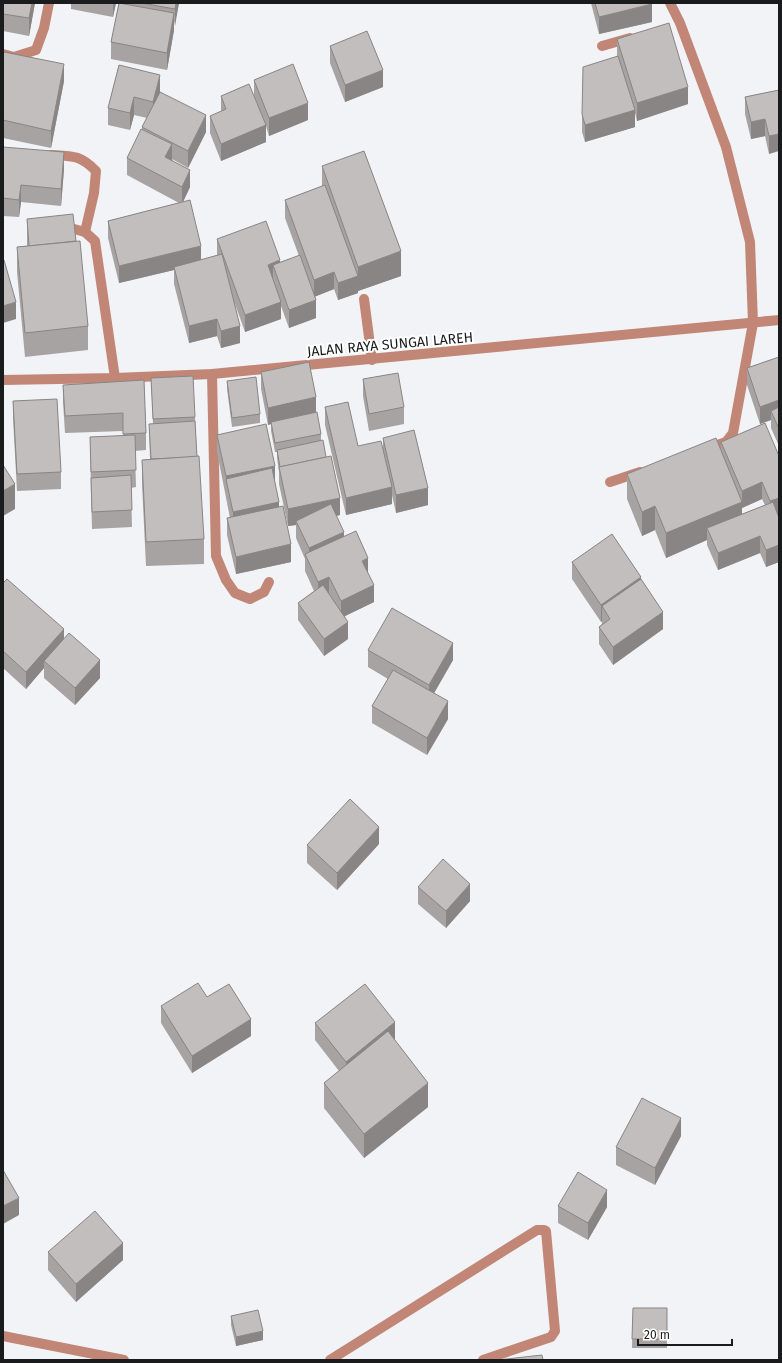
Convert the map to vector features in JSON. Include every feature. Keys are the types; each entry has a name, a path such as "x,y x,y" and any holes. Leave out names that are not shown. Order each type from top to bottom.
{"street":[{"path":"3,54 14,56 36,50 44,28 48,3"},
{"path":"670,3 676,24 726,147 750,242 753,323 733,433 726,442 697,452"},
{"path":"602,46 638,36"},
{"path":"42,155 71,156 85,161 96,171 94,193 85,232"},
{"path":"52,229 74,229 85,232 95,241 115,378"},
{"path":"364,299 372,360"},
{"name":"JALAN RAYA SUNGAI LAREH","path":"3,380 115,378 212,374 372,360 779,320"},
{"path":"212,374 216,556 226,580 235,594 250,599 264,592 269,582"},
{"path":"610,482 647,470"},
{"path":"330,1360 537,1230 544,1230 546,1231 555,1331 551,1337 483,1360"},
{"path":"3,1336 124,1360"}],"building":[{"path":"3,3 32,3 29,18 3,14"},
{"path":"119,3 174,13 167,53 111,42"},
{"path":"141,3 176,3 175,9"},
{"path":"595,3 652,3 652,4 599,17"},
{"path":"669,23 688,87 637,103 617,39"},
{"path":"367,31 383,70 345,85 330,46"},
{"path":"4,52 64,64 51,131 3,120"},
{"path":"618,56 635,110 585,125 582,114 583,67"},
{"path":"293,64 308,103 269,118 254,80"},
{"path":"119,65 160,75 153,102 134,97 130,113 108,108"},
{"path":"249,84 266,125 221,144 210,116 226,109 221,96"},
{"path":"779,90 779,134 769,136 765,119 751,122 745,97"},
{"path":"160,92 206,115 188,151 142,127"},
{"path":"141,129 172,144 165,157 190,170 182,187 127,158"},
{"path":"3,147 64,152 61,189 21,185 19,200 3,198"},
{"path":"364,151 401,251 358,267 322,166"},
{"path":"325,185 358,276 338,283 334,272 314,280 285,200"},
{"path":"190,200 201,246 119,266 108,221"},
{"path":"73,214 76,241 29,246 27,219"},
{"path":"266,221 280,260 268,265 281,302 245,315 217,239"},
{"path":"80,241 88,326 25,333 17,247"},
{"path":"222,254 240,326 221,331 217,319 189,326 174,267"},
{"path":"300,255 316,300 289,310 273,265"},
{"path":"4,260 16,302 3,306 3,261"},
{"path":"779,357 779,400 760,407 747,368"},
{"path":"309,362 316,397 268,408 261,372"},
{"path":"398,373 404,407 369,414 363,379"},
{"path":"193,376 195,417 153,419 151,378"},
{"path":"256,377 260,414 232,418 227,381"},
{"path":"144,380 146,433 123,434 123,413 65,416 63,385"},
{"path":"57,399 61,472 17,474 13,401"},
{"path":"348,402 358,446 381,441 392,487 346,498 325,407"},
{"path":"779,407 779,429 771,411"},
{"path":"317,412 321,434 275,443 271,422"},
{"path":"195,421 197,457 151,459 149,424"},
{"path":"765,423 779,456 779,498 770,501 762,482 742,491 721,442"},
{"path":"266,424 275,466 226,476 217,435"},
{"path":"414,430 428,488 396,495 383,438"},
{"path":"135,435 136,470 91,472 90,437"},
{"path":"716,438 742,502 666,533 655,506 642,512 627,474"},
{"path":"323,440 326,457 280,467 277,450"},
{"path":"199,456 204,539 146,542 142,460"},
{"path":"331,456 340,498 288,509 279,467"},
{"path":"3,465 15,484 3,491"},
{"path":"272,468 279,502 233,512 226,479"},
{"path":"131,475 132,510 92,512 91,478"},
{"path":"773,502 779,518 779,545 766,550 760,536 718,553 707,528"},
{"path":"331,504 344,532 309,548 296,521"},
{"path":"283,506 291,544 236,557 227,518"},
{"path":"356,531 368,558 362,561 374,585 341,601 329,577 318,582 305,554"},
{"path":"612,534 641,577 601,605 572,562"},
{"path":"7,579 64,629 26,672 3,651 3,583"},
{"path":"641,579 663,612 613,647 599,627 610,619 602,606"},
{"path":"323,585 348,622 324,639 298,603"},
{"path":"392,608 453,643 429,685 368,650"},
{"path":"69,633 100,660 75,688 44,661"},
{"path":"393,670 448,701 427,738 372,706"},
{"path":"350,799 379,827 337,873 307,845"},
{"path":"443,859 470,884 446,911 418,887"},
{"path":"198,983 207,997 229,984 251,1019 192,1056 161,1006"},
{"path":"365,984 395,1022 346,1062 315,1023"},
{"path":"388,1031 428,1083 364,1134 324,1083"},
{"path":"642,1098 681,1118 655,1168 616,1147"},
{"path":"3,1170 19,1198 3,1206"},
{"path":"578,1172 607,1190 588,1223 558,1206"},
{"path":"95,1211 123,1243 76,1284 48,1252"},
{"path":"633,1308 667,1308 667,1339 632,1339"},
{"path":"258,1310 263,1331 236,1337 231,1316"},
{"path":"542,1355 543,1360 498,1360"}]}
